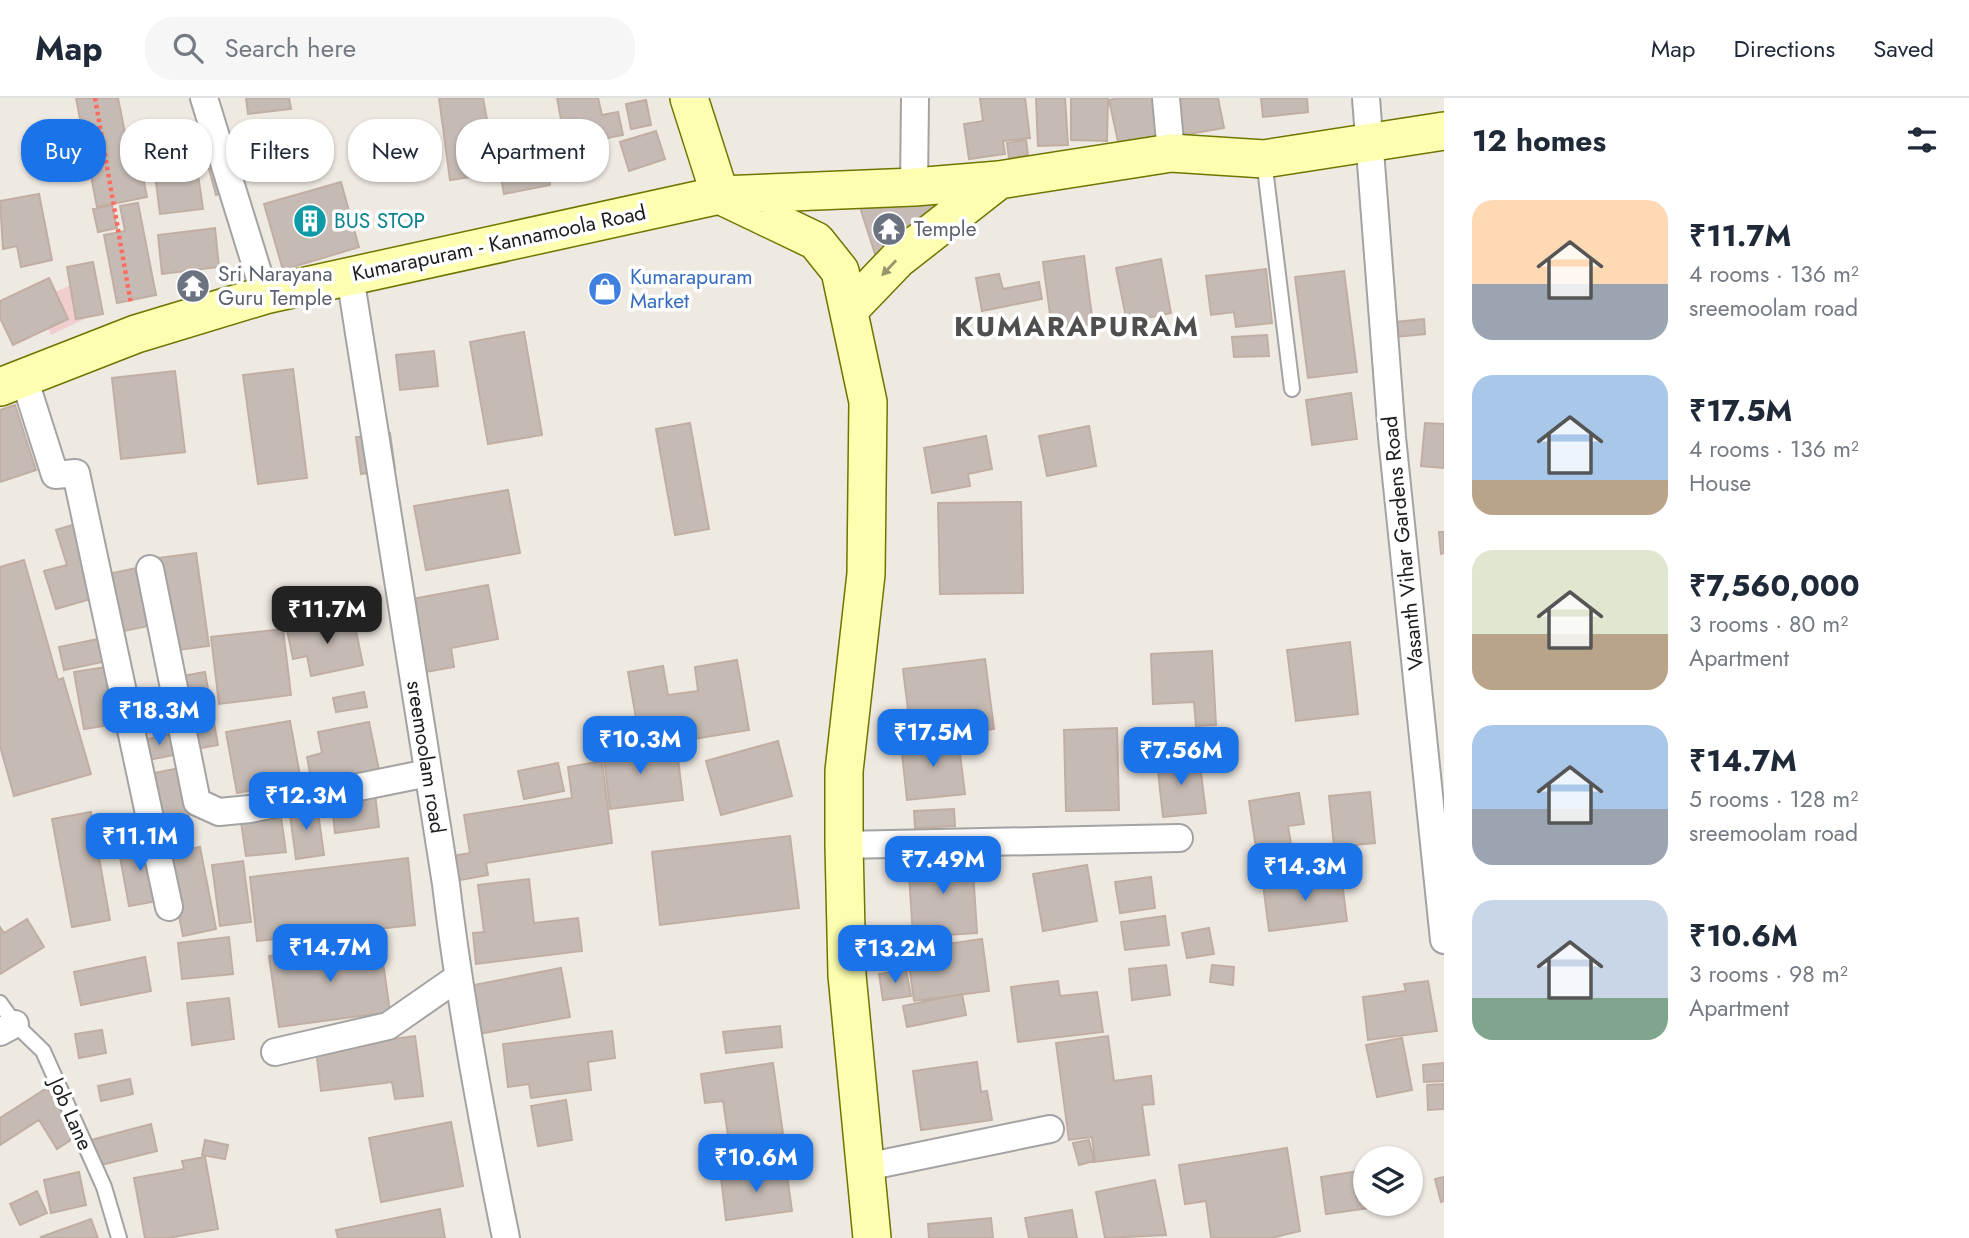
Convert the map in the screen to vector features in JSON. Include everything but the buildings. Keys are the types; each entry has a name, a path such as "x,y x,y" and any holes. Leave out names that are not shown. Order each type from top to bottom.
{"main road":[{"path":"689,98 720,195 816,241 841,271 868,402 866,575 844,772 844,845 847,975 872,1238"},
{"name":"Kumarapuram - Kannamoola Road","path":"12,382 136,334 265,295 720,195 914,187 999,180 1171,153 1264,159 1444,131"},
{"path":"850,309 898,258 999,180"}],"street":[{"path":"204,98 265,295"},
{"path":"914,187 915,98"},
{"path":"1166,98 1171,153"},
{"name":"Vasanth Vihar Gardens Road","path":"1366,98 1392,437 1444,940"},
{"name":"sreemoolam road","path":"350,275 446,884 457,978 477,1096 506,1238"},
{"path":"12,382 55,475 76,473 169,907"},
{"path":"150,569 197,802 219,812 250,809 428,773"},
{"path":"844,845 1179,838"},
{"path":"275,1052 388,1026 457,978"},
{"path":"866,1167 1050,1129"}],"lane":[{"path":"1264,159 1292,389"},
{"name":"Job Lane","path":"5,1020 43,1051 104,1187 119,1238"}],"path":[{"path":"95,98 136,334"}],"shaded area":[{"path":"84,279 97,313 51,335 35,301"}],"place":[{"name":"BUS STOP","path":"310,221"},
{"name":"Temple","path":"889,229"},
{"name":"Sri Narayana Guru Temple","path":"193,286"},
{"name":"Kumarapuram Market","path":"605,289"}],"district":[{"name":"KUMARAPURAM","path":"1077,326"}]}
